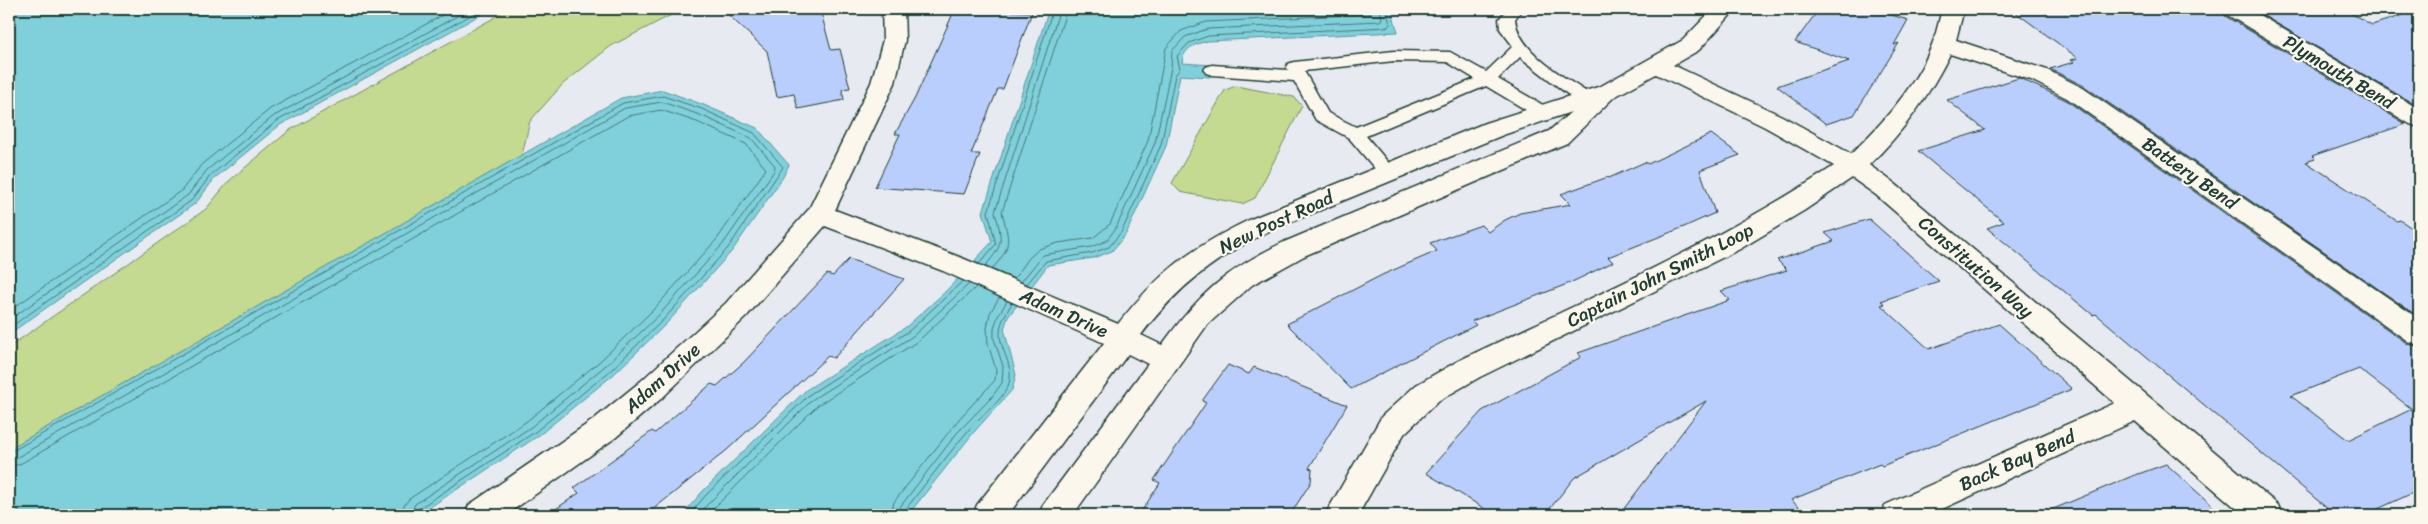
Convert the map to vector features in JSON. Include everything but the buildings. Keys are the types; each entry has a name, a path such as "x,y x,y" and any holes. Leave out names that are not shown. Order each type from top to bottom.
{"street":[{"name":"Adam Drive","path":"481,515 604,429 652,389 736,310 820,214 864,126 882,83 894,40 894,9"},
{"name":"New Post Road","path":"989,515 1121,338 1170,282 1197,260 1227,241 1260,225 1494,128 1597,95 1691,45 1725,9"},
{"name":"Captain John Smith Loop","path":"1340,515 1393,425 1427,393 1469,369 1730,242 1796,204 1854,165 1884,136 1908,106 1944,44 1953,9"},
{"name":"Plymouth Bend","path":"2234,9 2419,119"},
{"name":"Battery Bend","path":"1944,44 2039,75 2075,93 2419,334"},
{"name":"Constitution Way","path":"1654,65 1781,126 1854,165 1885,188 2266,515"},
{"name":"New Post Road","path":"1055,515 1204,310 1224,289 1257,266 1558,137 1597,95"},
{"name":"Adam Drive","path":"820,214 944,260 1167,360"},
{"name":"Back Bay Bend","path":"1897,515 2138,406"}],"lane":[{"path":"1514,9 1507,19 1508,29 1528,57 1597,95"},
{"path":"1355,134 1488,79 1521,46"},
{"path":"1388,173 1355,134 1322,116 1294,67 1394,56 1450,57 1542,112"},
{"path":"1212,70 1299,76"}],"green space":[{"path":"506,9 683,9 611,46 563,84 530,121 522,155 9,449 9,347 206,209 229,181 290,130 492,19"},
{"path":"1236,86 1294,97 1302,106 1255,198 1242,204 1180,192 1172,183 1225,90"}],"water":[{"path":"9,9 491,9 280,125 215,178 196,203 9,334"},
{"path":"1049,9 1391,9 1398,32 1208,41 1194,45 1187,50 1182,63 1212,65 1210,77 1180,75 1166,146 1126,234 1112,251 1094,258 1048,265 1008,317 1004,329 1016,375 1012,390 974,432 908,515 682,515 703,491 806,390 906,327 946,291 992,242 983,212"},
{"path":"663,90 757,128 789,165 783,177 732,251 667,323 613,375 538,436 418,515 9,515 9,449 621,98"}]}
